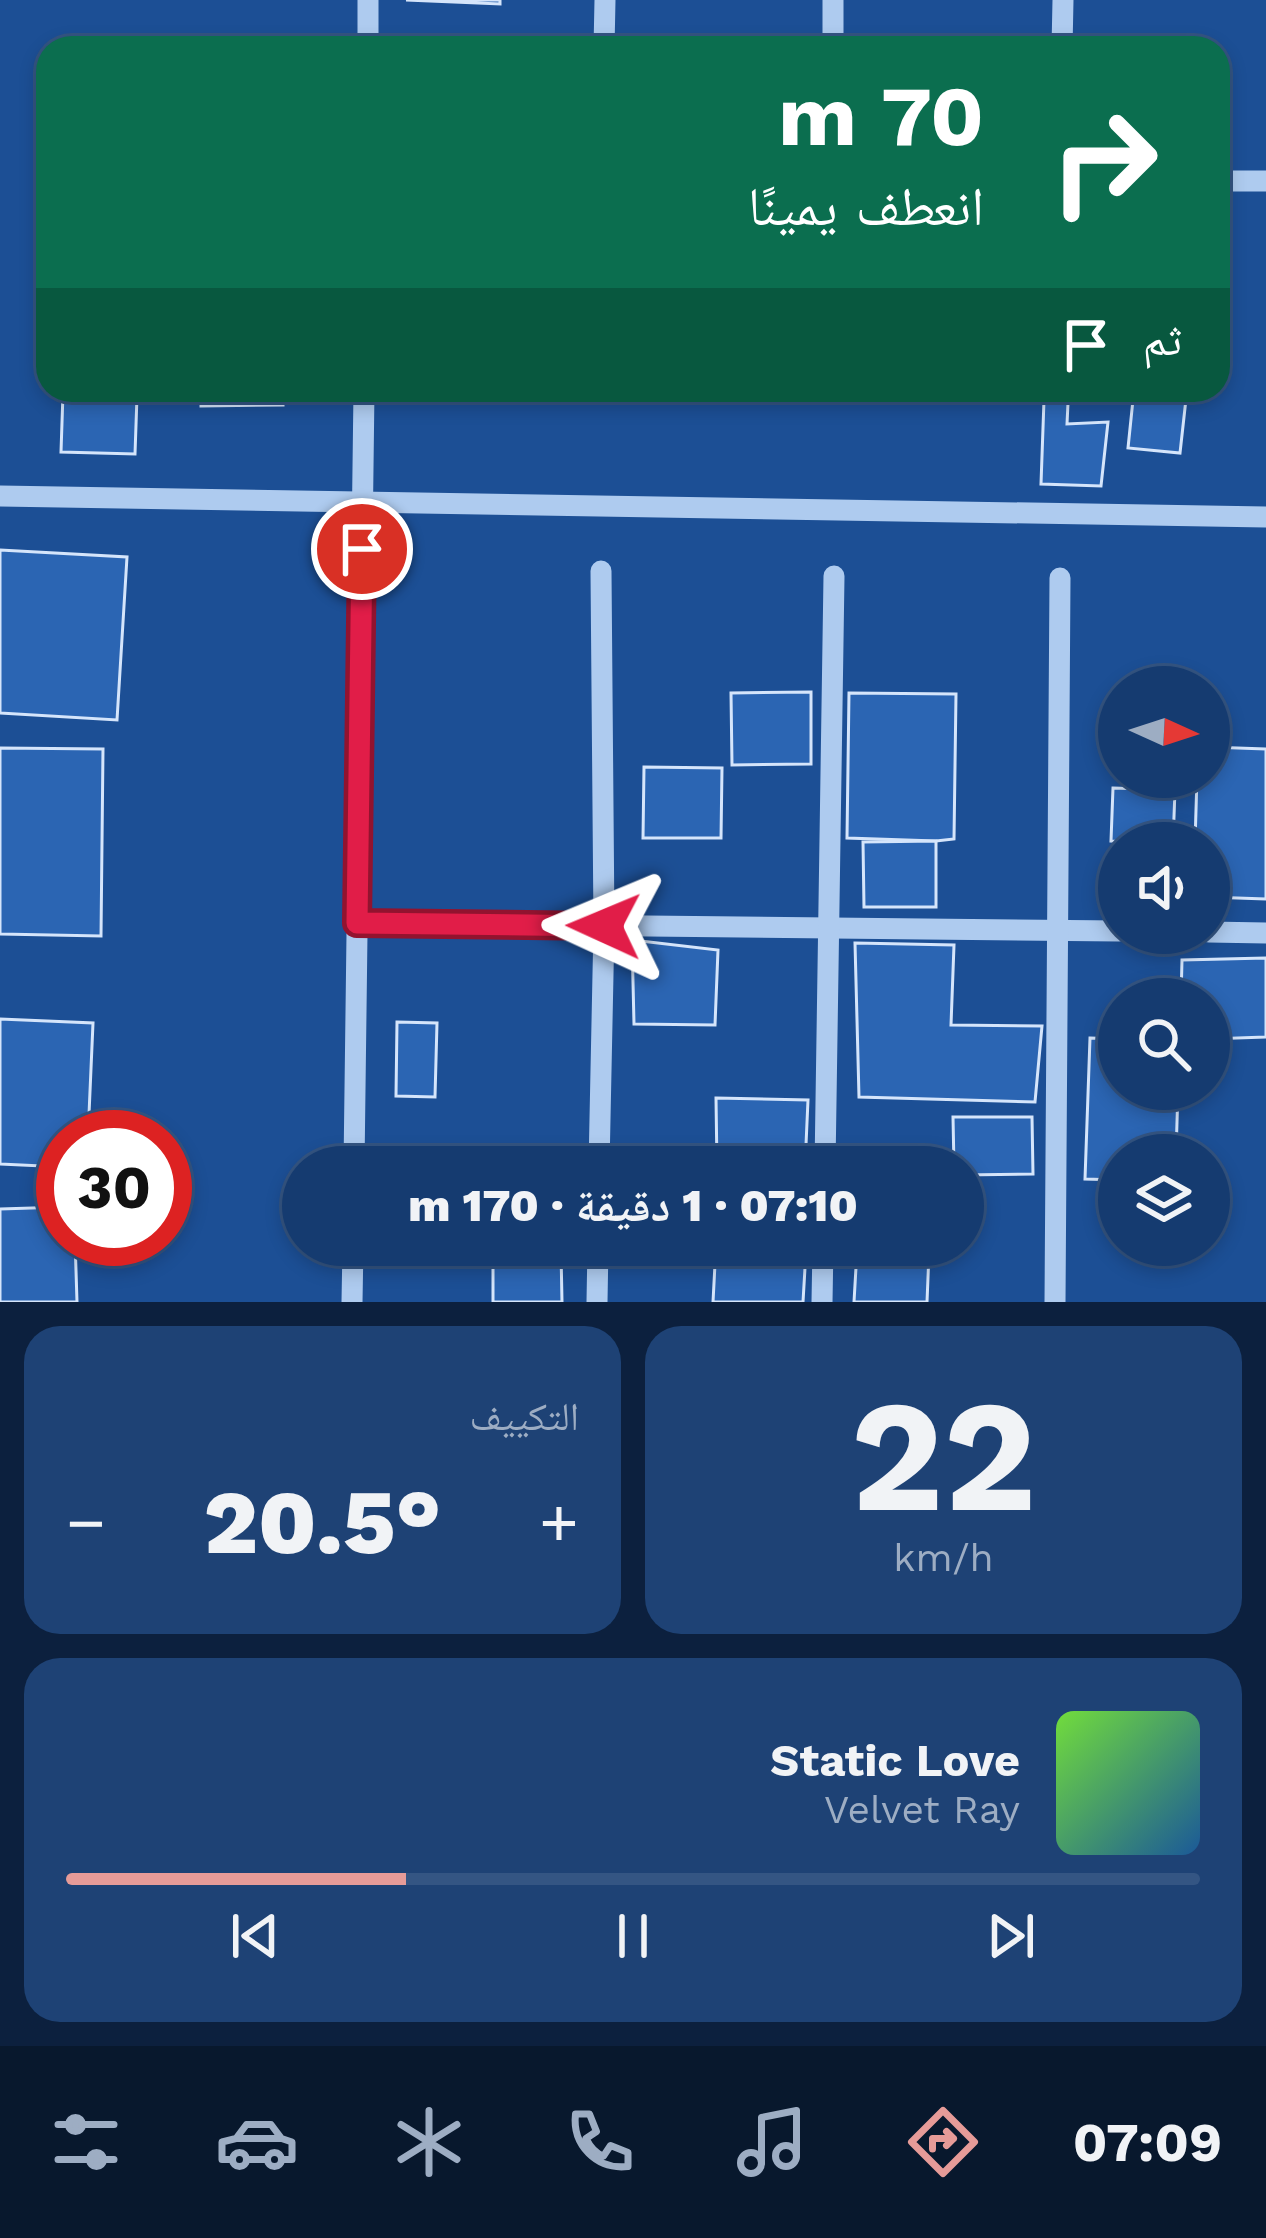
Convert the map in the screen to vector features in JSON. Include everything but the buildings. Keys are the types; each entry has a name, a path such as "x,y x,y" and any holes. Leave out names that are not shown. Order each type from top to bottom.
{"street":[{"path":"368,0 368,36"},
{"path":"604,36 605,0"},
{"path":"833,0 833,36"},
{"path":"1062,36 1063,0"},
{"path":"1230,181 1266,181"},
{"path":"354,1146 364,402"},
{"path":"0,496 1266,517"},
{"path":"599,1146 604,926 601,572"},
{"path":"825,1146 833,576"},
{"path":"1055,1302 1060,578"},
{"path":"357,923 1098,931"},
{"path":"1230,932 1266,933"},
{"path":"352,1302 353,1266"},
{"path":"597,1302 598,1266"},
{"path":"822,1302 823,1266"}],"route":[{"path":"362,549 357,923 604,926"}]}
